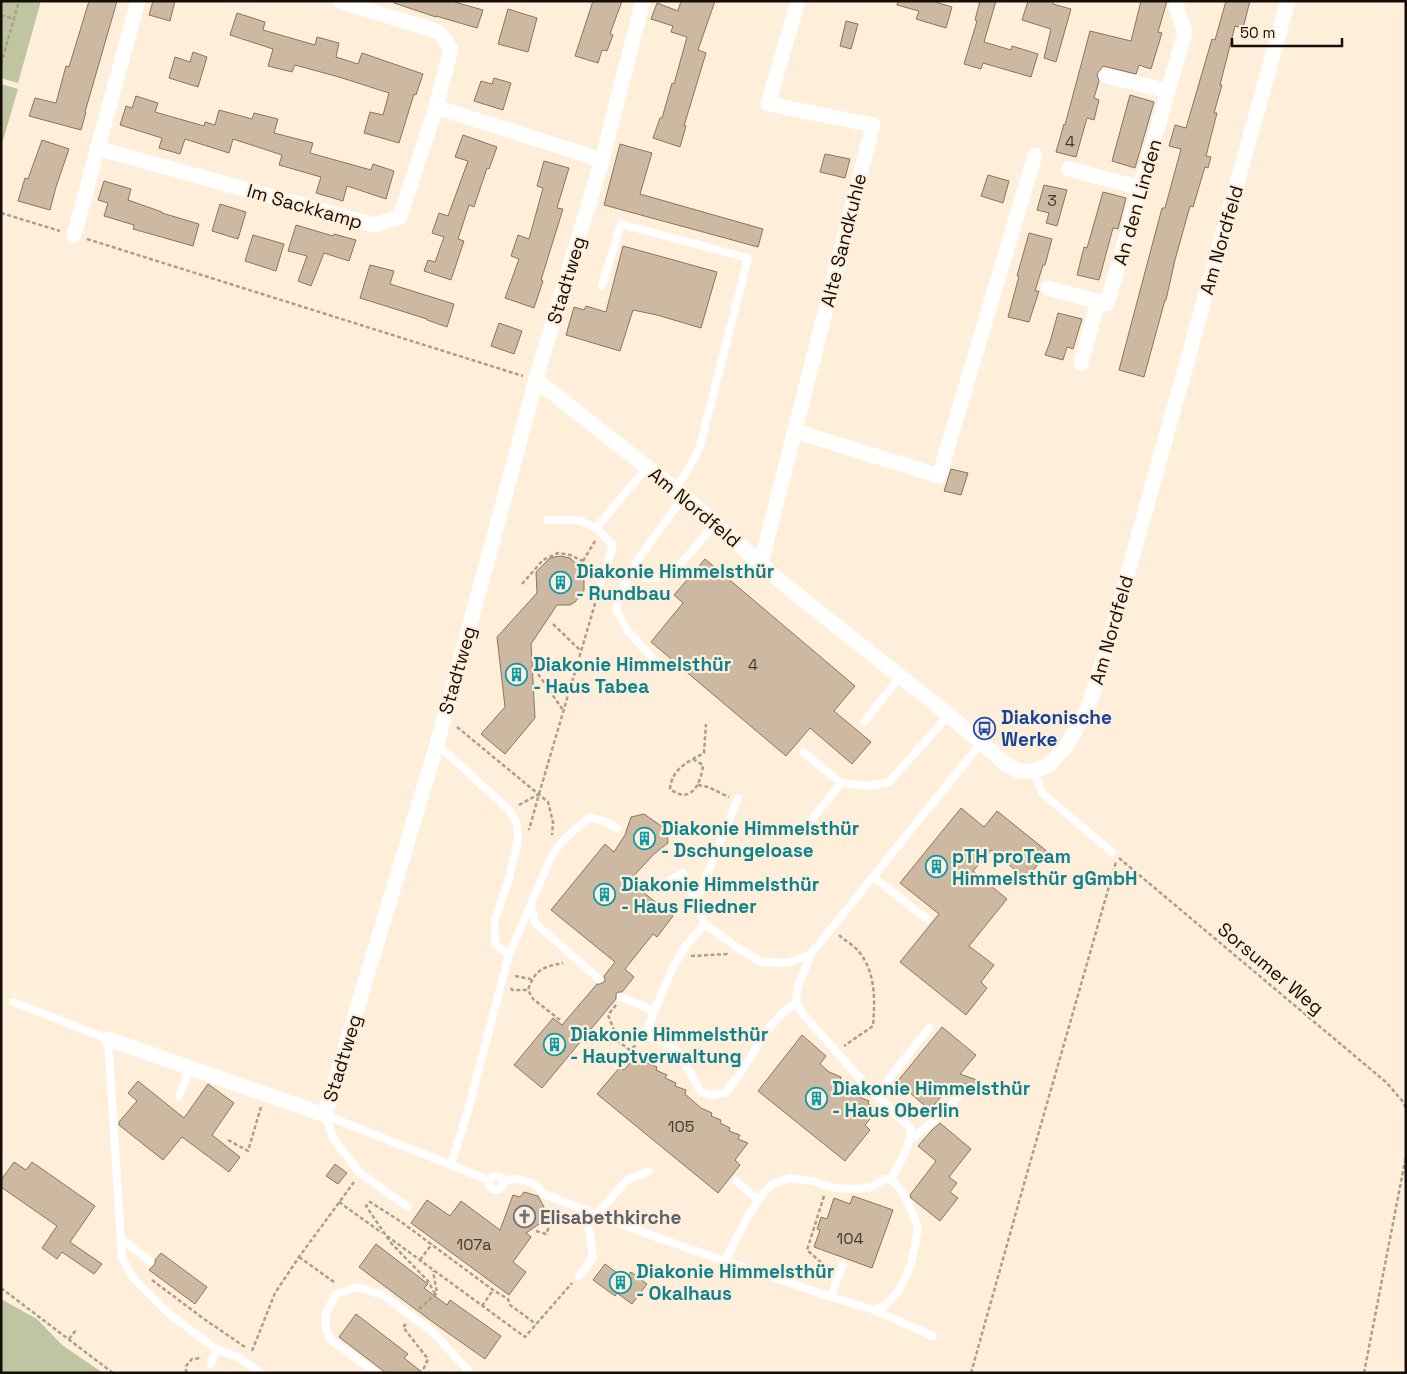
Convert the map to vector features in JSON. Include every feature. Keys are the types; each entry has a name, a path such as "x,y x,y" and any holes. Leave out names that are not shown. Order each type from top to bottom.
{"street":[{"path":"74,236 138,1"},
{"name":"Im Sackkamp","path":"97,148 374,225 400,217 436,107 451,49 439,32 340,1"},
{"name":"Stadtweg","path":"108,1039 325,1115 437,744 540,365 602,160 643,1"},
{"name":"Alte Sandkuhle","path":"761,563 873,125 768,104 798,1"},
{"name":"An den Linden","path":"1098,302 1107,304 1185,32 1176,6 1178,1"},
{"name":"Am Nordfeld","path":"536,380 679,492 786,586 949,715 1006,764 1019,770 1034,771 1049,765 1067,745 1088,708 1106,651 1288,1"},
{"path":"1106,76 1168,91"},
{"path":"436,107 602,160"},
{"path":"795,431 939,476 1035,155"},
{"path":"1069,169 1141,188"},
{"path":"1048,288 1098,302 1081,363"}],"lane":[{"path":"602,286 621,224 748,258 700,446 679,492 624,586 616,610 628,631 655,661"},
{"path":"598,530 646,467"},
{"path":"548,520 581,521 598,530 612,544 600,587"},
{"path":"630,575 650,578 668,576 690,555 715,523"},
{"path":"864,722 900,677"},
{"path":"803,752 841,783 870,786 889,782 949,715"},
{"path":"665,883 683,873 705,924 761,962 787,963 810,955 981,743"},
{"path":"437,744 509,810 517,824 518,840 509,878 495,920 495,944 509,955"},
{"path":"1034,771 1042,793 1115,855"},
{"path":"813,818 841,783"},
{"path":"696,901 738,798"},
{"path":"451,1165 506,978 509,955 550,859 560,844 590,818 607,822 618,828"},
{"path":"873,877 926,919"},
{"path":"531,904 535,923 599,978"},
{"path":"705,924 687,944 673,967 645,1036 666,1042 679,1053 701,1092 711,1095 725,1093 740,1074 766,1032 782,1013 796,1003"},
{"path":"810,955 809,964 798,984 796,1003 802,1013 876,1095 911,1129 910,1140 905,1154 891,1179"},
{"path":"621,998 654,1012"},
{"name":"Stadtweg","path":"13,1002 108,1039"},
{"path":"876,1095 929,1028"},
{"path":"108,1039 122,1258 132,1278 168,1313 216,1349 238,1357 261,1373"},
{"path":"179,1096 191,1068"},
{"path":"910,1140 938,1117 965,1089"},
{"path":"325,1115 489,1180 489,1186 493,1190 499,1190 503,1186 503,1180 519,1179 535,1184 544,1194 661,1240 874,1310 933,1336"},
{"path":"325,1115 334,1140 360,1173 408,1207"},
{"path":"596,1214 627,1180 649,1171"},
{"path":"725,1260 758,1200 772,1184 790,1178 812,1180 835,1188 857,1189 872,1187 884,1179 891,1179 902,1192 911,1209 918,1229 911,1264 900,1289 887,1304 874,1310"},
{"path":"736,1182 758,1200"},
{"path":"579,1276 593,1257 586,1210"},
{"path":"121,1239 150,1261"},
{"path":"831,1297 843,1264"},
{"path":"376,1373 330,1339 326,1329 325,1316 336,1294 357,1288 385,1296 433,1332 470,1373"},
{"path":"211,1364 216,1349"}],"path":[{"path":"1,64 19,1"},
{"path":"1,15 14,19"},
{"path":"1,213 536,380"},
{"path":"583,561 598,530"},
{"path":"522,584 543,560 558,553 570,555 583,561 600,587 539,794"},
{"path":"553,624 581,650"},
{"path":"538,674 564,710"},
{"path":"444,716 548,802 553,822 550,859"},
{"path":"693,759 703,765 698,785 693,791 685,795 676,794 670,789 670,780 681,765 704,753 706,724"},
{"path":"698,785 708,786 728,797 738,798"},
{"path":"971,1373 1115,855"},
{"name":"Sorsumer Weg","path":"1115,855 1387,1083 1404,1103 1406,1110"},
{"path":"831,929 860,952 870,973 875,1000 873,1026 836,1051"},
{"path":"679,956 747,953"},
{"path":"560,1020 533,999 528,990 531,979 539,970 577,960"},
{"path":"528,990 512,990 506,978 516,975 531,979"},
{"path":"621,998 608,1015 619,1042 630,1050 645,1036"},
{"path":"228,1140 248,1151 264,1093"},
{"path":"1364,1373 1406,1156"},
{"path":"150,1278 204,1319 252,1351 275,1293 360,1173"},
{"path":"828,1185 807,1250 824,1265 831,1277 831,1297"},
{"path":"536,1231 546,1234 561,1200"},
{"path":"339,1202 525,1337 579,1276"},
{"path":"436,1294 428,1281 385,1235 366,1206 370,1202 400,1221 508,1299 510,1306 536,1324"},
{"path":"420,1260 432,1244"},
{"path":"299,1257 346,1291"},
{"path":"417,1373 424,1368 428,1358 403,1327 412,1316 438,1293 432,1269"},
{"path":"1,1288 113,1373"},
{"path":"482,1306 493,1290"},
{"path":"69,1339 76,1330"}],"green space":[{"path":"1,1 41,1 18,83 1,78"},
{"path":"1,84 18,89 1,147"},
{"path":"1,1299 37,1319 62,1345 103,1373 1,1373"}],"building":[{"path":"89,1 117,1 81,130 29,116 35,98 56,103 66,66 69,67"},
{"path":"153,1 175,1 170,21 149,15"},
{"path":"394,1 451,1 483,10 477,28 436,17 394,3"},
{"path":"593,1 622,1 610,34 613,35 607,51 602,50 598,63 575,56"},
{"path":"681,1 715,1 698,50 706,53 684,126 686,126 680,147 653,138 660,118 662,118 672,83 674,84 687,37 671,32 673,26 651,19 657,3 678,11"},
{"path":"898,1 932,1 952,7 946,28 916,19 919,11 897,5"},
{"path":"980,1 996,1 984,42 1011,50 1012,46 1038,54 1031,77 983,63 981,69 964,64 977,21 975,20"},
{"path":"1028,1 1053,1 1053,4 1071,9 1056,62 1044,58 1051,29 1022,20"},
{"path":"1141,1 1167,1 1158,32 1162,33 1151,69 1139,65 1136,74 1103,66 1097,74 1099,81 1094,98 1099,100 1094,120 1087,118 1076,157 1056,152 1090,31 1131,41"},
{"path":"1226,1 1250,1 1243,28 1235,26 1220,85 1222,85 1214,113 1217,113 1206,156 1211,157 1208,168 1205,167 1193,207 1190,206 1144,377 1119,370 1162,208 1165,208 1181,149 1169,146 1175,125 1186,128 1212,39 1215,40"},
{"path":"508,9 537,18 528,52 498,44"},
{"path":"237,13 265,22 263,30 315,45 317,37 339,43 336,57 358,64 362,53 423,74 416,95 414,94 399,143 364,133 370,112 383,115 389,93 295,65 292,72 268,66 273,49 230,35"},
{"path":"846,21 858,24 851,49 840,46"},
{"path":"193,52 207,57 198,87 169,78 175,57 190,62"},
{"path":"494,78 511,83 503,110 474,101 481,81 492,84"},
{"path":"1130,95 1154,102 1135,168 1112,161"},
{"path":"136,96 158,103 155,112 204,126 205,122 215,125 219,110 252,119 254,113 278,119 274,133 313,143 310,153 371,170 373,164 394,171 386,199 347,186 343,201 316,193 321,177 279,165 282,155 233,139 229,153 185,139 180,154 159,148 162,138 120,125 126,106 132,108"},
{"path":"463,135 497,147 489,169 487,168 474,207 469,205 458,239 464,241 451,280 424,271 428,260 435,262 444,237 432,233 439,213 448,216 468,161 455,157"},
{"path":"42,140 69,149 50,210 18,201 25,178 28,179"},
{"path":"620,144 652,153 640,194 763,229 758,247 604,205"},
{"path":"825,154 850,159 845,178 820,172"},
{"path":"544,161 569,168 557,208 563,209 534,308 505,298 519,259 511,256 518,235 529,239 543,188 537,186"},
{"path":"988,175 1009,181 1003,203 981,196"},
{"path":"104,181 131,189 128,200 199,224 193,246 133,229 134,225 104,216 108,203 98,200"},
{"path":"1044,185 1067,190 1057,226 1046,223 1049,213 1037,210"},
{"path":"1103,192 1126,198 1118,229 1113,228 1099,280 1077,275 1084,247 1087,248"},
{"path":"220,204 246,212 238,239 212,231"},
{"path":"296,225 333,236 334,234 356,240 349,261 324,253 311,286 298,281 307,256 288,251"},
{"path":"1029,233 1052,239 1035,291 1039,291 1029,322 1008,317"},
{"path":"253,235 284,244 276,271 245,261"},
{"path":"623,246 717,272 701,328 633,310 620,351 566,335 574,307 584,310 586,306 606,312"},
{"path":"370,265 394,271 390,284 454,304 447,327 360,298"},
{"path":"1058,313 1082,319 1073,349 1067,347 1063,360 1045,355"},
{"path":"499,323 522,331 514,354 491,346"},
{"path":"951,469 968,473 961,495 944,491"},
{"name":"Diakonie Himmelsthür - Haus Tabea","path":"560,556 570,558 584,571 584,591 570,605 557,605 531,644 535,718 505,754 481,734 505,707 497,637 537,593 536,572 550,558"},
{"path":"705,559 855,686 834,711 871,742 852,764 810,728 786,756 651,642 683,603 674,595"},
{"path":"961,808 984,827 997,811 1048,852 1026,879 991,850 973,871 1007,899 969,946 994,965 981,982 987,988 966,1015 900,962 939,914 900,883"},
{"path":"644,814 667,830 668,843 654,854 629,881 673,916 657,937 653,934 625,969 634,977 622,992 616,994 616,999 542,1088 514,1065 553,1018 562,1025 597,984 604,982 604,976 615,962 551,910 605,844 614,852 625,835 631,817"},
{"path":"942,1027 976,1055 960,1074 977,1080 972,1094 969,1093 970,1088 967,1084 963,1084 958,1089 950,1086 930,1110 897,1082"},
{"name":"Diakonie Himmelsthür - Haus Oberlin","path":"802,1035 826,1056 820,1064 829,1072 841,1077 840,1081 850,1085 849,1089 860,1094 859,1097 869,1101 868,1104 878,1109 865,1125 870,1130 845,1161 758,1091"},
{"path":"636,1056 649,1060 647,1063 657,1067 656,1070 667,1075 665,1078 676,1083 675,1086 686,1090 685,1094 701,1108 712,1113 711,1116 721,1120 720,1123 730,1128 729,1131 740,1135 738,1139 748,1143 735,1160 740,1165 718,1193 597,1094 620,1067 624,1070"},
{"path":"138,1081 184,1118 208,1084 234,1103 212,1135 240,1157 229,1172 182,1137 163,1160 119,1125 119,1122 137,1101 128,1093"},
{"path":"940,1123 971,1149 949,1177 957,1183 950,1192 958,1198 940,1221 911,1198 910,1195 936,1161 918,1146"},
{"path":"14,1162 26,1170 32,1162 95,1206 70,1242 102,1264 94,1274 62,1252 57,1259 42,1248 57,1226 1,1187 1,1180"},
{"path":"335,1164 347,1173 338,1184 326,1176"},
{"path":"524,1192 538,1196 544,1207 542,1213 545,1220 526,1233 531,1237 513,1262 526,1272 509,1295 411,1223 427,1200 450,1216 461,1201 500,1230 513,1195 520,1197"},
{"path":"853,1196 893,1210 872,1268 814,1247 820,1230 817,1229 821,1217 827,1219 834,1198 850,1204"},
{"path":"376,1244 428,1284 424,1288 447,1305 450,1300 501,1336 485,1359 359,1267"},
{"path":"161,1253 207,1287 195,1304 149,1270"},
{"name":"Diakonie Himmelsthür - Okalhaus","path":"605,1264 625,1279 631,1272 647,1284 632,1304 617,1293 615,1296 593,1280"},
{"path":"356,1314 408,1354 404,1358 423,1373 386,1373 339,1337"}],"place":[{"name":"Diakonie Himmelsthür - Rundbau","path":"560,582"},
{"name":"Diakonie Himmelsthür - Haus Tabea","path":"517,675"},
{"name":"Diakonische Werke","path":"985,728"},
{"name":"Diakonie Himmelsthür - Dschungeloase","path":"645,839"},
{"name":"pTH proTeam Himmelsthür gGmbH","path":"936,867"},
{"name":"Diakonie Himmelsthür - Haus Fliedner","path":"605,895"},
{"name":"Diakonie Himmelsthür - Hauptverwaltung","path":"554,1045"},
{"name":"Diakonie Himmelsthür - Haus Oberlin","path":"816,1099"},
{"name":"Elisabethkirche","path":"524,1217"},
{"name":"Diakonie Himmelsthür - Okalhaus","path":"620,1282"}]}
